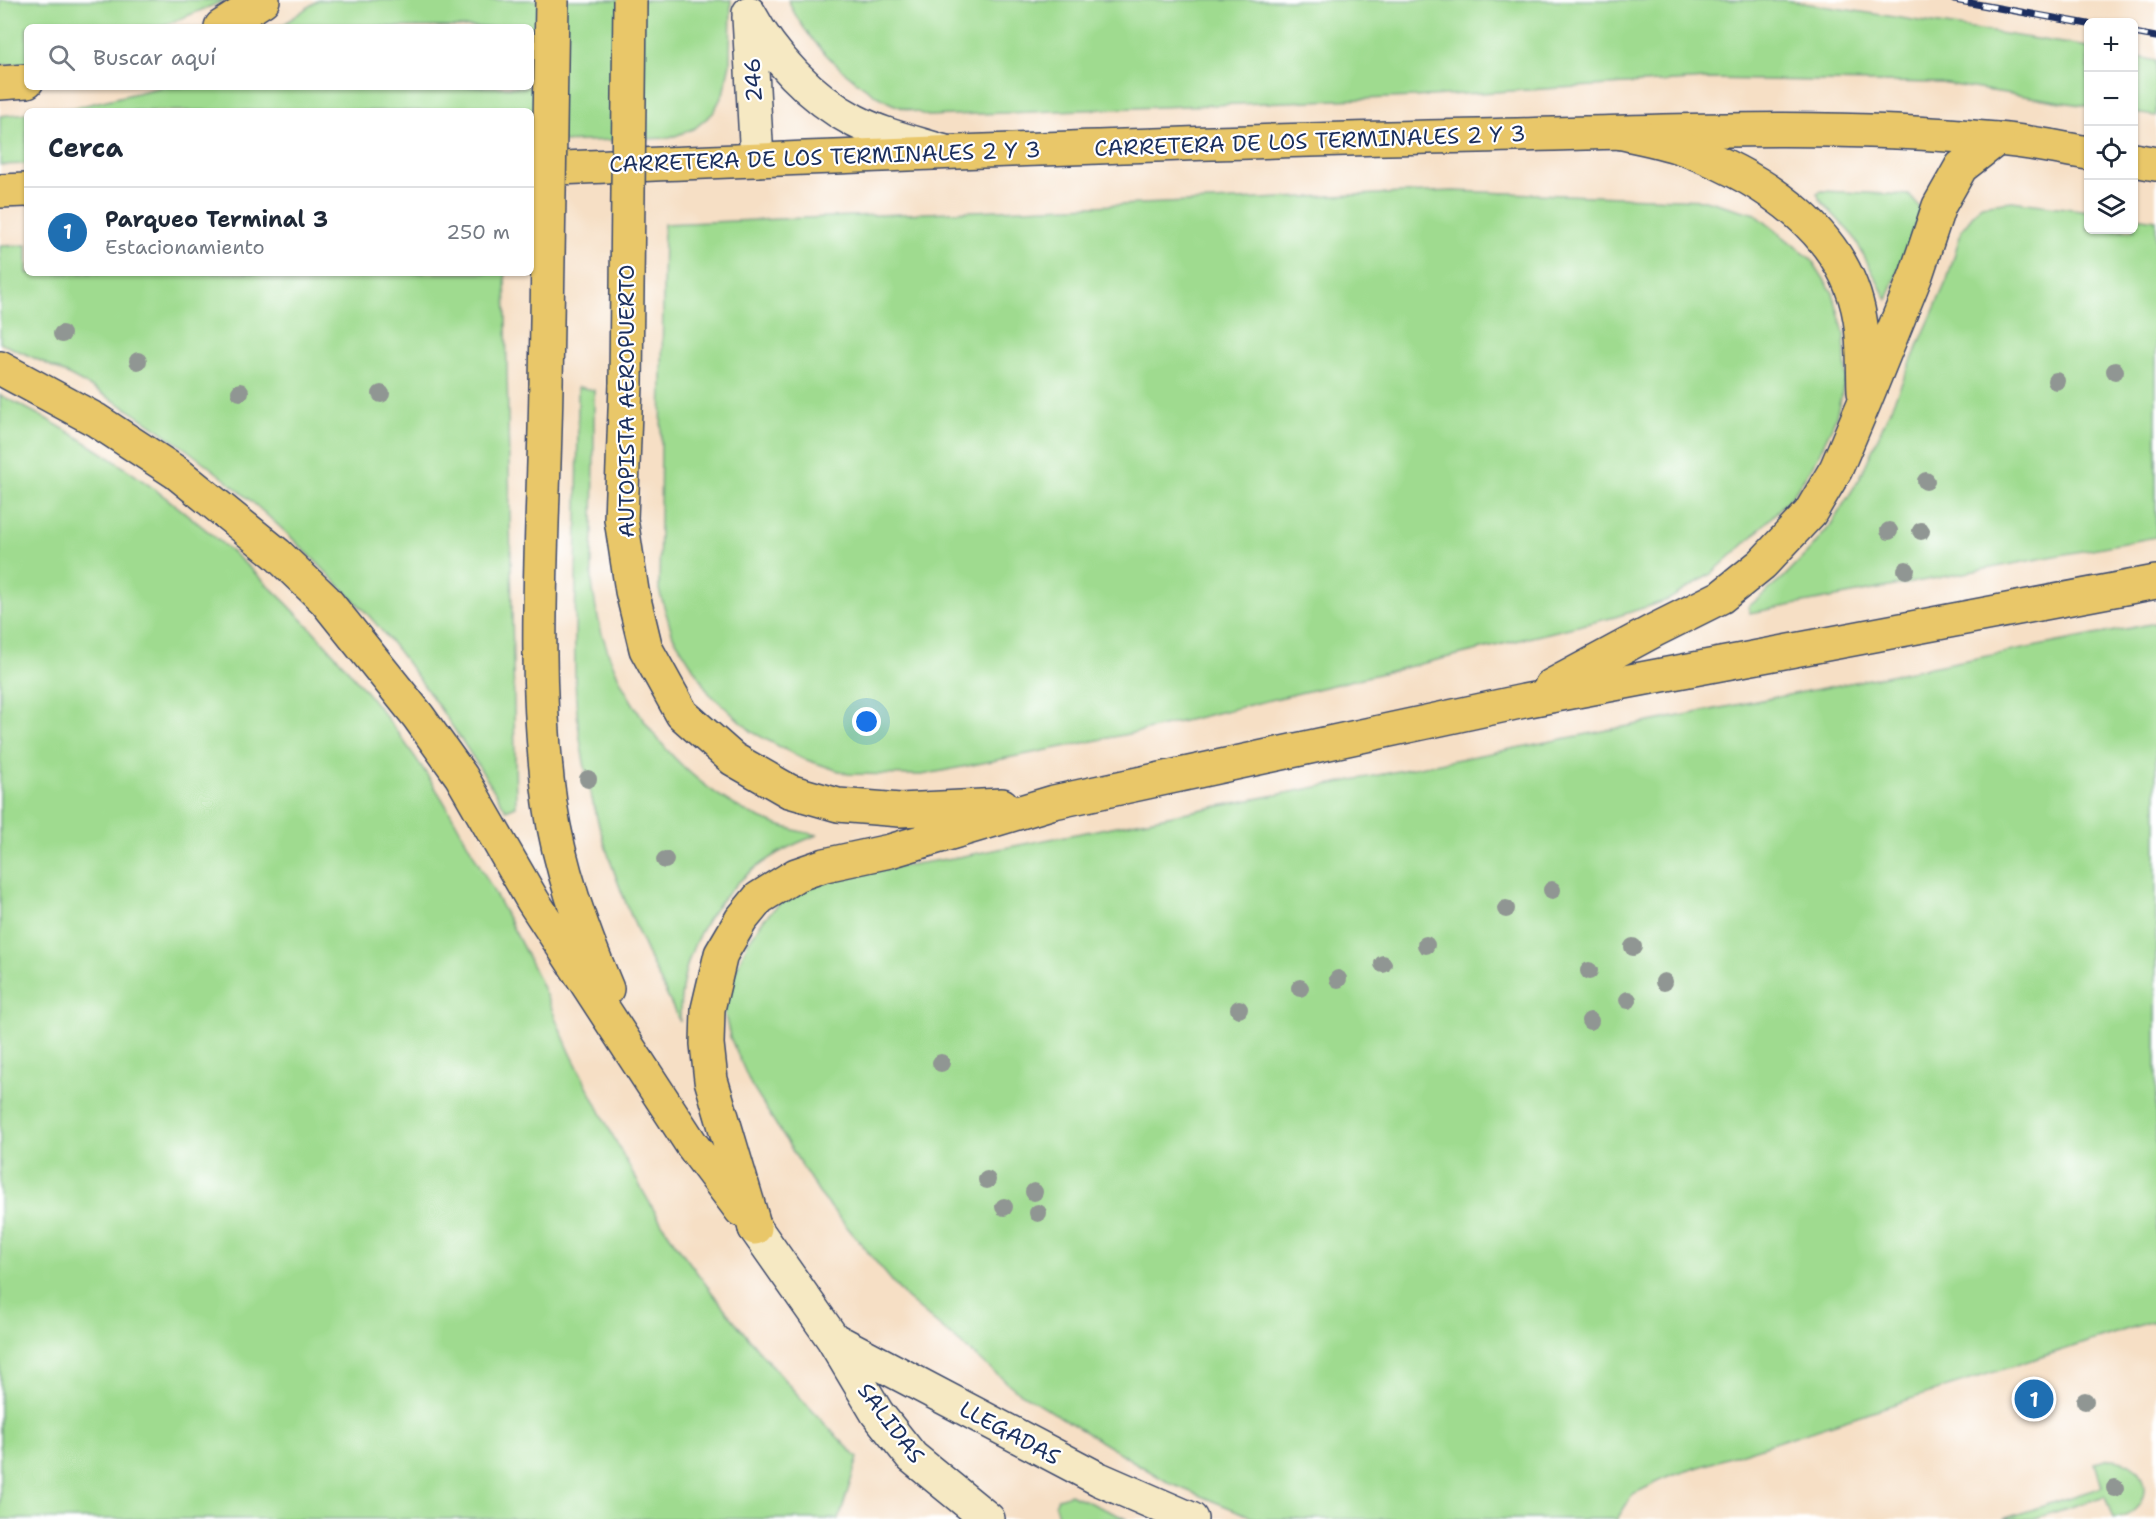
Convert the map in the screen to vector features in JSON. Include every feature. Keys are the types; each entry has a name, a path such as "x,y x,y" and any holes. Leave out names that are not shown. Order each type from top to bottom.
{"main road":[{"path":"226,24 263,0"},
{"path":"552,0 541,680 550,804 567,881 584,931 606,987 650,1078"},
{"name":"AUTOPISTA AEROPUERTO","path":"630,0 626,384 621,519 632,591 646,649 682,714 733,759 789,791 838,805 900,810 1054,802"},
{"path":"749,7 762,38 777,56 837,109 854,121 947,153"},
{"name":"246","path":"749,7 757,160"},
{"path":"0,83 24,81"},
{"name":"CARRETERA DE LOS TERMINALES 2 Y 3","path":"534,169 1264,140 1622,133 1845,131 1997,139 2084,152"},
{"path":"1622,133 1686,149 1724,165 1783,200 1812,226 1835,254 1852,291 1860,318 1865,401"},
{"path":"1524,701 1721,597 1762,564 1810,513 1836,469 1865,401 1916,275 1939,206 1961,167 1997,139"},
{"path":"2138,161 2156,164"},
{"path":"0,191 24,190"},
{"path":"0,368 96,420 177,473 277,554 325,600 411,707 461,776 532,901 692,1145 755,1228"},
{"path":"755,1228 715,1095 707,1044 708,1009 712,982 721,954 741,920 759,898 775,886 825,864 890,851 1054,802 1524,701 2156,582"},
{"name":"SALIDAS","path":"755,1228 833,1339 877,1413 912,1457 988,1519"},
{"name":"LLEGADAS","path":"833,1339 1099,1479 1191,1519"}],"green space":[{"path":"0,0 226,0 167,24 24,24 24,64 0,65"},
{"path":"318,0 731,0 730,64 723,94 713,113 695,128 670,138 534,143 534,108 73,108 149,90 534,90 534,24 284,24"},
{"path":"788,0 1784,0 2084,46 2084,105 1941,83 1707,79 1414,97 928,116 897,106 873,94 817,45"},
{"path":"2138,57 2156,61 2156,116 2138,114"},
{"path":"24,113 24,164 0,165 0,116"},
{"path":"1453,191 1705,200 1755,214 1811,259 1833,293 1844,333 1846,376 1836,417 1817,459 1792,496 1711,574 1668,600 1615,617 1138,732 922,775 848,774 801,758 752,732 709,693 673,636 659,590 664,224"},
{"path":"1822,191 1909,195 1921,209 1887,300 1854,237 1820,200 1817,193"},
{"path":"2012,201 2084,210 2084,234 2138,234 2138,218 2156,220 2156,537 1750,613 1748,607 1781,580 1830,526 1860,478 1947,280 1962,229 1981,205"},
{"path":"24,245 24,276 505,276 516,806 506,810 462,741 399,652 358,604 296,542 219,474 135,414 92,388 0,343 0,246"},
{"path":"578,387 594,390 592,582 602,633 617,675 639,714 666,749 699,780 735,805 775,824 818,835 788,848 761,864 737,883 717,906 701,931 689,959 682,990 680,1022 630,914 616,877 592,801 584,762 576,705 575,670"},
{"path":"0,395 66,430 132,473 195,521 257,574 314,632 367,692 414,755 454,819 536,973 567,1046 626,1161 661,1222 698,1274 755,1346 815,1414 858,1458 839,1519 0,1519"},
{"path":"2156,623 2156,1320 1668,1477 1633,1494 1617,1519 1257,1519 1169,1483 1016,1390 906,1298 819,1193 751,1085 730,1037 725,1015 727,990 748,942 764,919 781,902 805,887 834,877 953,858"},
{"path":"2109,1459 2124,1461 2135,1468 2141,1477 2144,1487 2142,1498 2137,1508 2127,1515 2113,1519 2105,1496 2033,1519 2003,1519 2102,1487 2095,1463"},
{"path":"1070,1494 1127,1519 1063,1519 1058,1516 1055,1505 1058,1498"}],"railway":[{"path":"1954,0 2084,23"},
{"path":"2138,34 2156,37"}],"place":[{"name":"Parqueo Terminal 3","path":"2034,1399"}]}
